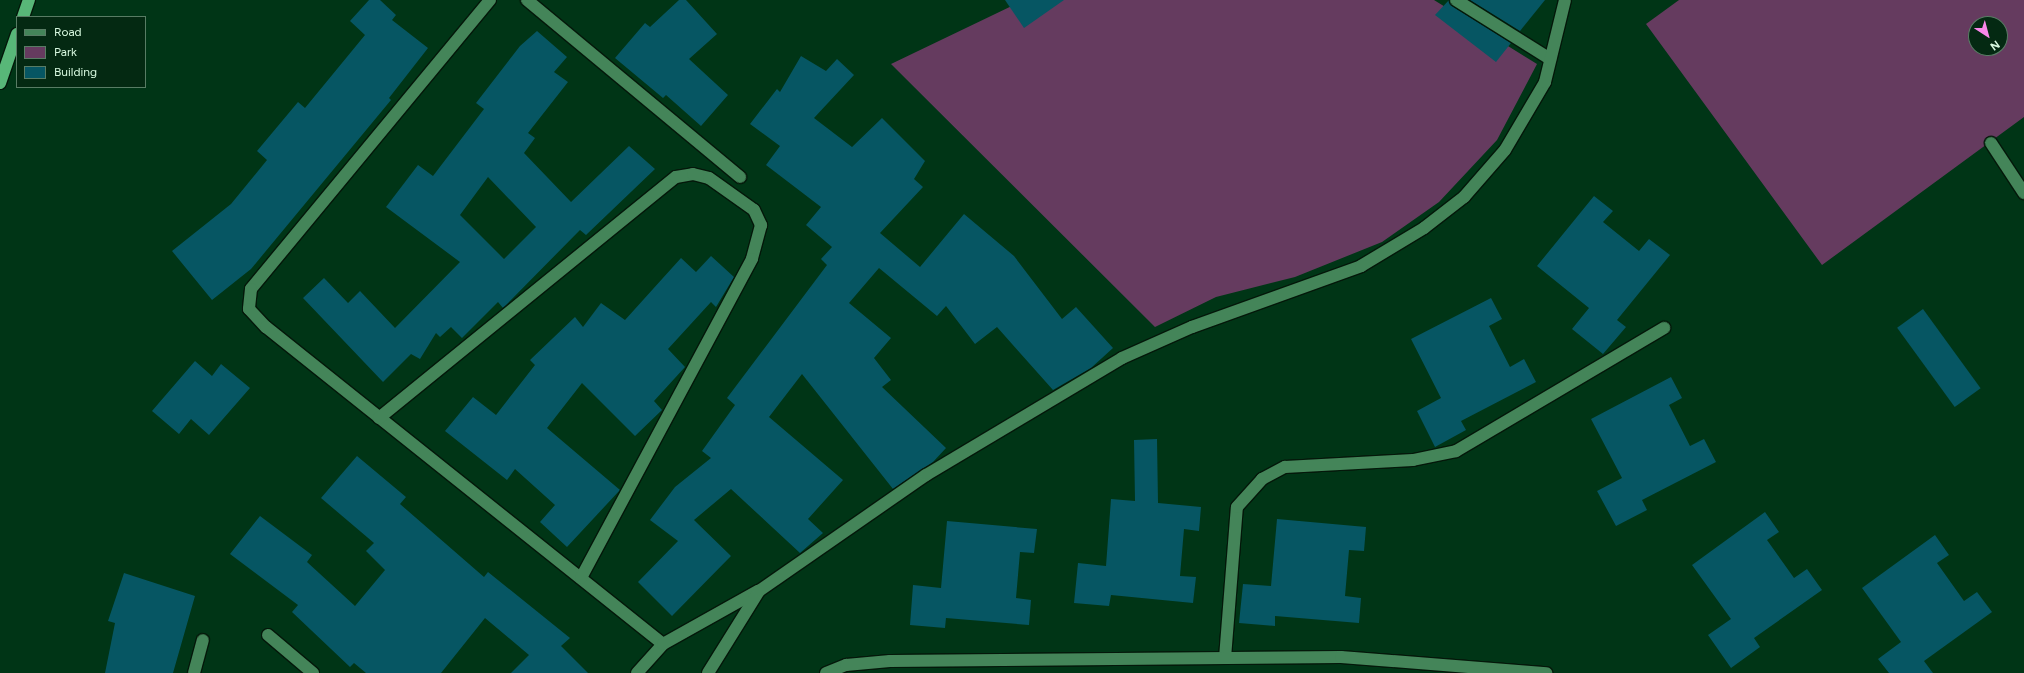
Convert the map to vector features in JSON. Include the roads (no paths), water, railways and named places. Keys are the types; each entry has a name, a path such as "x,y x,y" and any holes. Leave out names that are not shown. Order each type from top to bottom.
{"highway":[{"path":"23,16 29,0"},
{"path":"0,83 16,37"}],"street":[{"path":"490,0 251,289 249,309 266,327 662,644"},
{"path":"528,0 740,177"},
{"path":"1456,0 1550,59"},
{"path":"637,673 662,644 759,591 926,475 1122,358 1192,327 1361,266 1424,228 1464,197 1505,150 1545,82 1565,0"},
{"path":"1991,143 2024,193"},
{"path":"379,418 676,177 693,174 709,178 754,210 761,225 752,259 581,578"},
{"path":"1225,658 1237,507 1262,479 1285,467 1414,460 1456,451 1664,328"},
{"path":"708,673 759,591"},
{"path":"268,635 313,673"},
{"path":"194,673 203,640"},
{"path":"826,673 846,665 890,660 1341,657 1546,673"}]}
